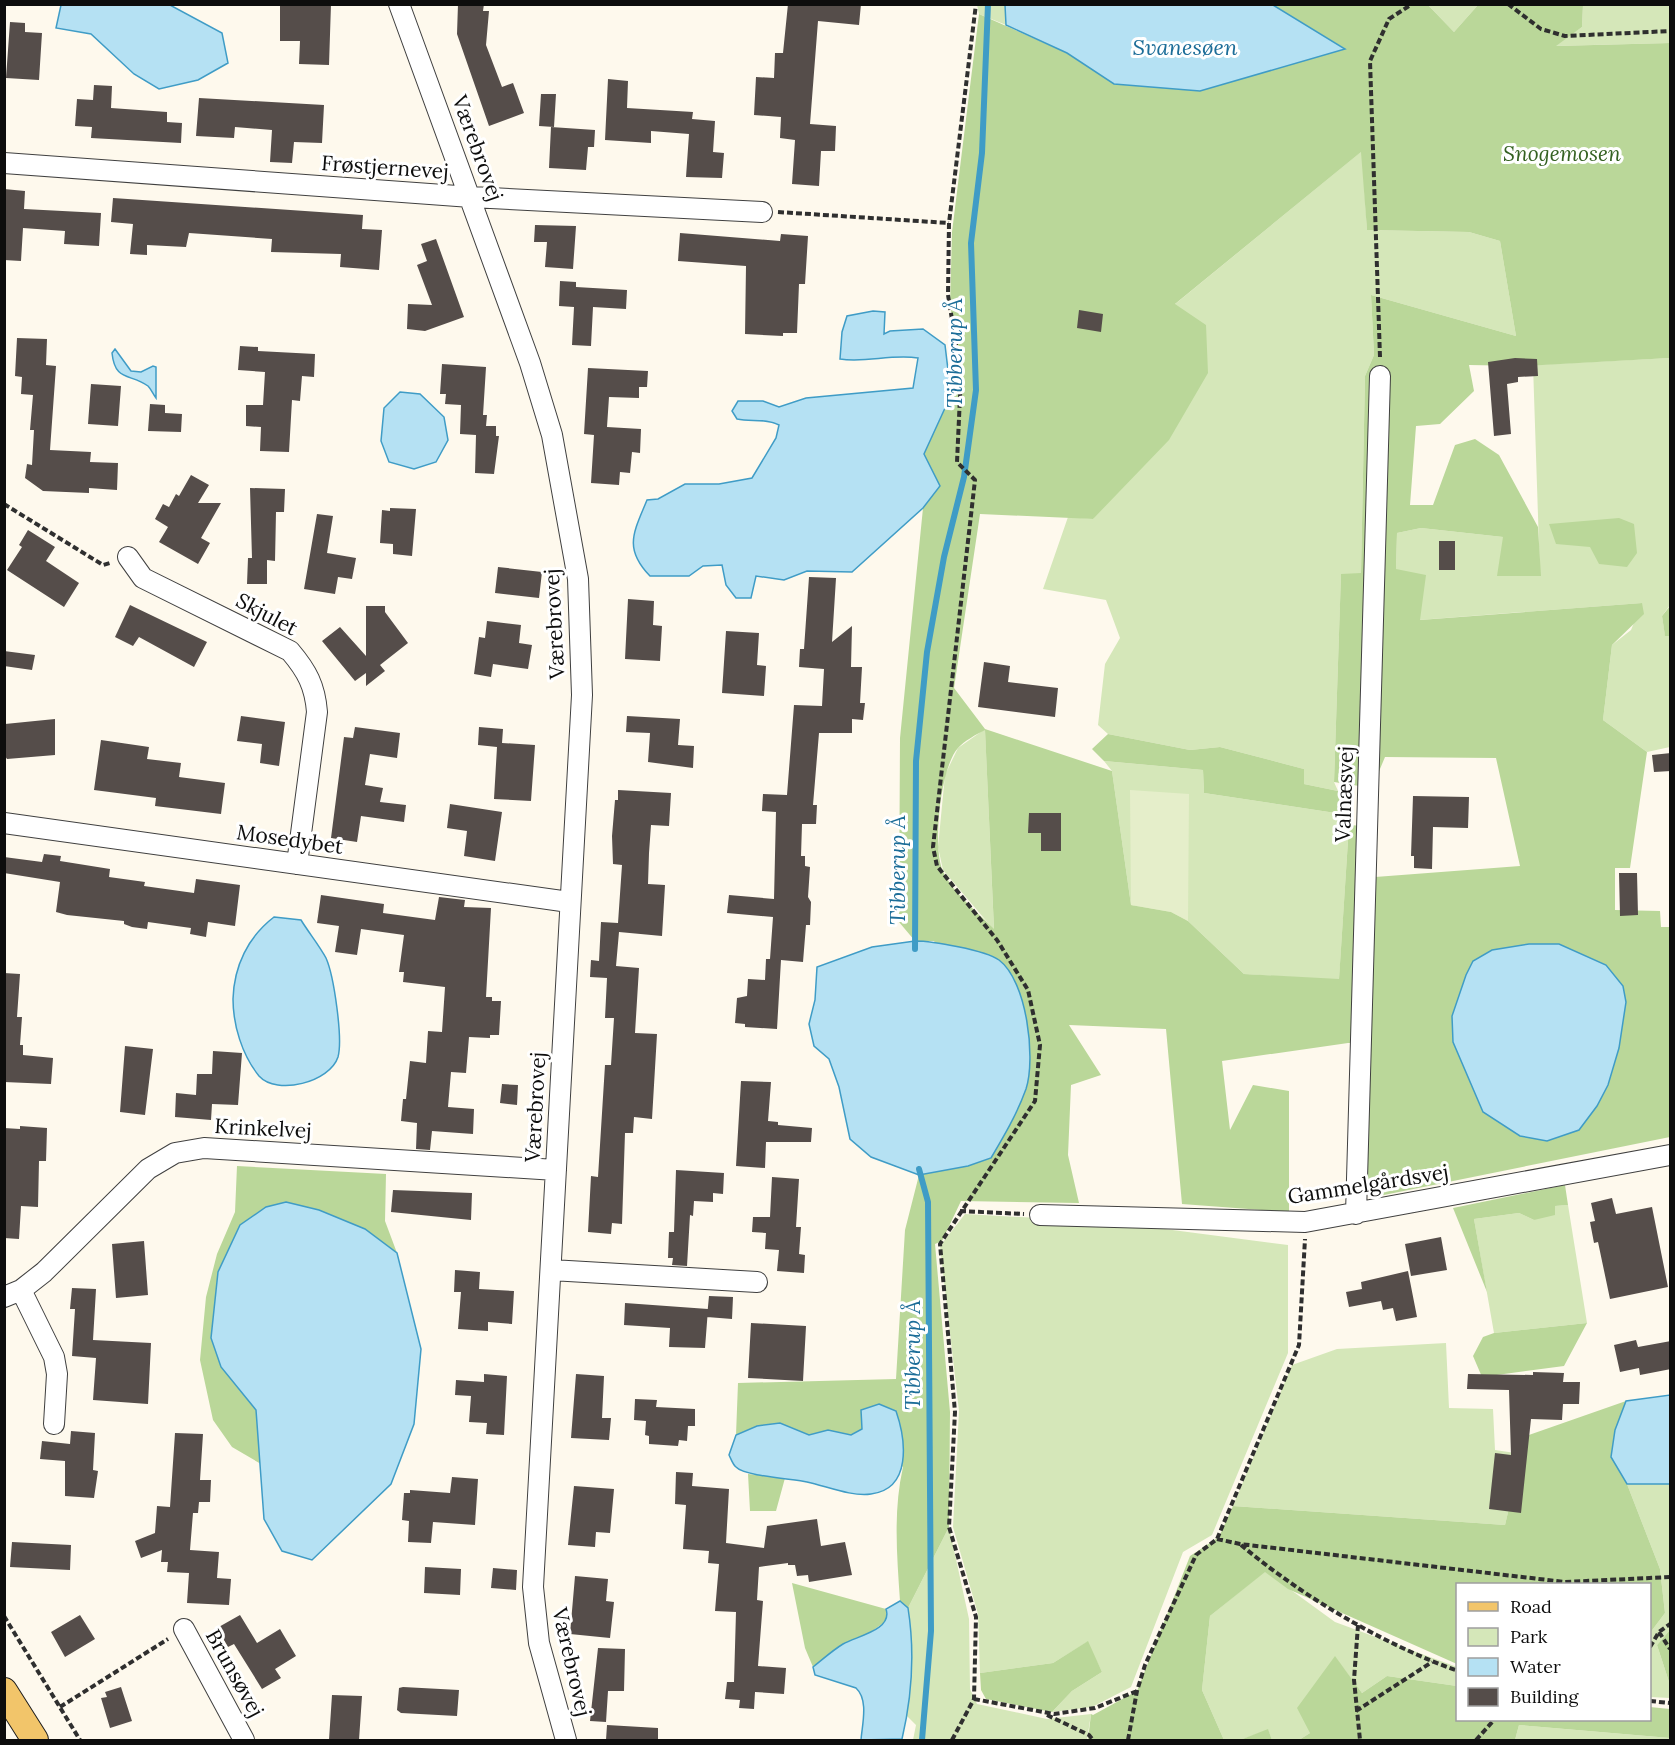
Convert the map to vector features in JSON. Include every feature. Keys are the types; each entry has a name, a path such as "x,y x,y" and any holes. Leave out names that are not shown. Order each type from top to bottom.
{"main road":[{"path":"4,1690 35,1740"}],"street":[{"name":"Værebrovej","path":"399,4 530,363 552,435 578,579 582,695 569,902 534,1608 539,1643 566,1740"},
{"name":"Frøstjernevej","path":"4,163 471,197 762,212"},
{"name":"Valnæsvej","path":"1356,1214 1380,376"},
{"name":"Skjulet","path":"128,558 143,578 291,651 307,671 315,689 317,712 297,864"},
{"name":"Mosedybet","path":"4,823 569,902"},
{"name":"Krinkelvej","path":"54,1424 57,1374 54,1357 13,1294 44,1272 148,1169 176,1154 204,1148 556,1170"},
{"name":"Gammelgårdsvej","path":"1040,1215 1305,1222 1670,1159"},
{"path":"551,1270 757,1282"},
{"name":"Brunsøvej","path":"184,1629 244,1740"}],"path":[{"path":"952,1740 974,1699 976,1617 949,1527 955,1412 940,1246 960,1211 1035,1101 1040,1046 1028,990 997,940 937,866 933,847 974,502 975,480 970,472 957,462 961,375 948,295 949,223 976,4"},
{"path":"1380,376 1370,61 1389,19 1412,4"},
{"path":"1508,4 1541,29 1565,36 1671,32"},
{"path":"762,212 949,223"},
{"path":"4,504 103,565 128,558"},
{"path":"960,1211 1040,1215"},
{"path":"1128,1740 1137,1691 1145,1665 1196,1555 1217,1539 1299,1344 1305,1222"},
{"path":"1217,1539 1240,1544 1564,1582 1669,1578 1671,1584"},
{"path":"1240,1544 1263,1564 1358,1625 1432,1662 1456,1670"},
{"path":"4,1616 80,1740"},
{"path":"1651,1645 1659,1632 1671,1624"},
{"path":"1358,1625 1354,1680 1360,1740"},
{"path":"60,1707 184,1629"},
{"path":"1659,1632 1671,1649"},
{"path":"1356,1712 1432,1662"},
{"path":"974,1699 1054,1714 1095,1708 1137,1691"},
{"path":"1651,1701 1671,1703"},
{"path":"1042,1712 1089,1735 1093,1740"},
{"path":"1476,1740 1492,1721"}],"green space":[{"path":"977,5 1005,5 1006,25 979,14"},
{"name":"Snogemosen","path":"1273,5 1428,5 1454,32 1478,5 1583,5 1582,27 1556,46 1670,43 1670,358 1524,366 1469,365 1474,391 1440,424 1416,426 1410,505 1433,505 1455,445 1475,439 1499,455 1538,527 1541,576 1497,576 1503,537 1421,528 1397,533 1396,569 1426,575 1420,620 1642,603 1644,614 1612,645 1603,720 1647,752 1630,868 1615,868 1615,910 1660,911 1661,927 1670,927 1670,1137 1374,1197 1363,1189 1364,1043 1348,1043 1222,1061 1230,1130 1253,1085 1289,1091 1289,1212 1182,1204 1166,1029 1069,1025 1101,1075 1071,1085 1068,1155 1079,1203 961,1201 942,1241 935,1244 950,1412 949,1527 908,1608 900,1601 897,1550 898,1500 903,1467 862,1429 851,1436 828,1430 809,1435 780,1423 757,1426 736,1435 738,1383 896,1379 905,1230 919,1175 968,1166 991,1158 1013,1119 1027,1086 934,941 915,941 899,922 900,738 923,508 940,486 924,454 963,368 950,306 952,232 979,14 1067,53 1114,84 1200,91 1344,48","holes":["1361,152 1367,230 1469,232 1500,241 1516,336 1371,295 1374,355 1365,376 1361,573 1341,574 1334,782 1372,788 1385,757 1496,758 1520,866 1362,878 1364,826 1349,825 1339,979 1244,974 1188,921 1171,912 1131,905 1112,771 985,729 954,688 980,514 1093,519 1169,440 1208,373 1206,325 1175,304","985,730 994,929 958,894 946,877 939,858 938,843 940,807 952,758 958,748"]},
{"path":"1428,5 1478,5 1454,32"},
{"path":"1583,5 1670,5 1670,43 1554,46 1582,27"},
{"path":"1362,151 1367,230 1469,232 1500,241 1516,336 1371,295 1374,355 1365,376 1361,574 1341,575 1334,782 1338,791 1304,784 1304,769 1220,747 1190,750 1108,734 1098,725 1105,664 1120,638 1106,600 1043,589 1068,517 1093,519 1174,305"},
{"path":"1670,358 1670,605 1662,616 1665,635 1670,636 1670,747 1647,752 1603,720 1612,645 1631,630 1642,603 1419,620 1396,569 1397,533 1421,528 1503,537 1540,576 1533,365"},
{"path":"1619,518 1634,524 1637,553 1627,567 1599,564 1590,547 1556,544 1549,524"},
{"path":"1670,606 1670,636 1665,636 1662,616"},
{"path":"985,729 994,930 943,870 938,847 945,775 958,748"},
{"path":"1108,734 1190,750 1220,747 1304,769 1304,784 1338,791 1342,814 1204,793 1203,770 1104,761 1092,749"},
{"path":"1104,761 1203,770 1204,793 1342,814 1349,825 1339,980 1244,974 1188,921 1131,905 1112,771"},
{"path":"1130,790 1189,794 1188,921 1171,912 1131,905"},
{"path":"237,1166 386,1174 385,1221 397,1253 370,1234 345,1221 286,1202 240,1225 218,1272 211,1338 221,1367 256,1410 261,1464 232,1447 213,1420 200,1360 206,1297 217,1254 235,1212"},
{"path":"1565,1185 1568,1205 1555,1206 1555,1215 1534,1220 1519,1213 1474,1219 1487,1292 1453,1208"},
{"path":"1568,1205 1587,1323 1494,1333 1474,1219 1519,1213 1534,1220 1555,1206"},
{"path":"965,1214 1111,1222 1288,1245 1288,1353 1212,1535 1183,1552 1131,1687 1092,1707 1052,1712 1072,1691 1102,1672 1087,1642 1053,1663 980,1673 978,1614 953,1527 959,1411 940,1246"},
{"path":"1587,1323 1564,1366 1482,1377 1473,1356 1483,1337 1494,1333"},
{"path":"1446,1343 1449,1408 1493,1409 1495,1450 1522,1454 1505,1525 1233,1506 1292,1365 1337,1349"},
{"path":"1626,1401 1615,1430 1611,1457 1627,1484 1660,1569 1665,1613 1651,1632 1651,1583 1456,1583 1456,1664 1288,1589 1265,1572 1210,1616 1202,1690 1224,1740 1088,1740 1091,1714 1137,1691 1190,1556 1219,1537 1233,1506 1505,1525 1526,1436"},
{"path":"748,1474 785,1478 776,1511 750,1511"},
{"path":"1627,1484 1670,1484 1670,1630 1657,1645 1670,1685 1670,1698 1651,1697 1651,1632 1665,1613 1660,1569"},
{"path":"949,1527 969,1619 970,1689 977,1704 1047,1719 1091,1714 1087,1740 913,1740 916,1725 907,1716 911,1666 908,1608"},
{"path":"1265,1571 1335,1622 1456,1667 1456,1686 1387,1676 1362,1693 1335,1657 1310,1733 1299,1740 1272,1740 1268,1730 1240,1740 1224,1740 1202,1690 1210,1616"},
{"path":"792,1583 886,1609 886,1621 868,1634 844,1644 813,1667 805,1648"},
{"path":"1670,1630 1670,1685 1657,1645"},
{"path":"1088,1641 1102,1672 1072,1691 1052,1712 986,1699 981,1690 980,1673 1053,1663"},
{"path":"1335,1656 1362,1693 1387,1676 1456,1686 1456,1721 1651,1721 1651,1707 1670,1709 1670,1738 1519,1725 1515,1740 1299,1740 1310,1733 1297,1708"},
{"path":"1519,1725 1670,1738 1670,1740 1515,1740"},
{"path":"1268,1729 1272,1740 1240,1740"}],"water":[{"path":"61,5 170,5 222,33 228,63 198,80 159,89 134,74 91,34 56,28"},
{"name":"Svanesøen","path":"1005,5 1273,5 1345,49 1200,91 1114,84 1067,53 1006,25"},
{"path":"873,311 885,312 884,334 890,331 923,329 945,345 951,395 924,454 940,486 923,508 852,572 807,571 784,580 756,576 751,598 736,598 726,585 722,565 703,566 689,576 650,576 636,557 634,548 635,531 647,500 658,499 685,484 719,484 752,478 776,438 779,425 737,419 732,411 738,401 763,401 779,407 806,398 913,388 918,358 840,359 842,332 847,316"},
{"path":"115,349 131,371 141,372 153,366 156,367 156,398 148,386 124,376 116,369 112,353"},
{"path":"400,392 420,394 444,417 448,440 436,462 414,469 389,462 381,441 384,408"},
{"path":"274,917 301,920 323,953 332,979 339,1023 338,1057 333,1066 314,1079 290,1085 267,1082 253,1068 243,1049 233,1009 236,975 244,953 257,934"},
{"path":"915,941 945,944 992,956 1009,970 1027,1021 1030,1059 1026,1089 1010,1125 991,1158 968,1166 919,1175 871,1157 850,1139 839,1087 829,1059 814,1046 809,1024 815,1000 817,967 872,947"},
{"path":"1529,944 1559,944 1606,965 1623,986 1626,1002 1619,1048 1608,1085 1597,1106 1579,1130 1547,1141 1520,1136 1483,1112 1453,1042 1452,1016 1473,961 1492,950"},
{"path":"286,1202 319,1210 365,1229 397,1253 421,1349 414,1424 391,1484 312,1560 282,1551 264,1519 256,1410 221,1367 211,1338 218,1272 240,1225 266,1207"},
{"path":"1670,1395 1670,1484 1627,1484 1611,1457 1615,1430 1626,1401"},
{"path":"879,1404 896,1411 903,1449 900,1473 894,1483 884,1490 864,1495 856,1494 807,1482 748,1473 735,1466 729,1455 736,1435 757,1426 780,1423 809,1435 828,1430 851,1435 862,1429 861,1410"},
{"path":"900,1601 908,1608 912,1657 908,1707 902,1739 861,1740 864,1706 860,1693 856,1688 815,1675 813,1667 843,1644 879,1627 887,1616 886,1609"}],"building":[{"path":"280,4 331,4 329,65 299,64 300,41 280,41"},
{"path":"458,4 484,4 483,11 489,11 486,45 502,87 513,83 524,113 489,126 457,34"},
{"path":"788,4 861,4 859,25 818,21 810,124 836,126 835,151 821,151 819,186 792,184 795,140 780,138 781,117 754,115 756,77 774,78 775,53 783,53"},
{"path":"10,22 25,23 25,32 42,33 39,80 6,78"},
{"path":"608,79 628,81 627,108 693,112 692,119 715,121 713,152 724,153 722,178 686,177 689,134 651,131 651,143 605,140"},
{"path":"94,85 112,86 111,108 167,112 167,122 182,123 181,143 91,138 92,127 75,126 77,99 93,100"},
{"path":"541,94 556,94 554,127 539,126"},
{"path":"199,98 324,105 322,143 294,142 292,163 270,162 272,130 235,127 234,138 196,136"},
{"path":"551,127 595,130 594,147 588,147 586,170 549,168"},
{"path":"4,189 25,191 24,209 101,213 99,246 64,244 65,231 23,228 21,261 4,260"},
{"path":"113,198 363,215 362,229 382,230 379,270 340,267 341,254 271,252 272,239 189,233 186,247 147,245 147,255 130,254 133,224 111,222"},
{"path":"535,225 576,226 573,269 545,267 547,242 534,242"},
{"path":"680,233 780,241 781,234 808,236 805,284 799,284 797,333 783,333 783,336 745,334 746,266 678,261"},
{"path":"436,239 464,317 425,331 407,329 408,304 432,305 417,265 427,261 421,244"},
{"path":"560,281 576,282 576,287 627,290 626,309 593,307 591,346 572,345 574,307 559,306"},
{"path":"1079,310 1103,314 1101,332 1077,328"},
{"path":"17,338 47,339 46,365 56,366 50,450 91,452 90,462 118,463 117,490 89,488 89,493 43,491 25,478 27,464 32,465 34,430 30,430 33,395 21,394 22,377 15,376"},
{"path":"240,346 258,347 258,351 315,354 314,377 302,376 300,401 292,400 289,452 260,451 261,427 246,426 246,405 263,405 265,372 238,370"},
{"path":"1515,358 1537,359 1538,376 1518,377 1518,382 1507,384 1511,434 1494,436 1488,362"},
{"path":"442,364 486,367 483,415 487,415 486,426 496,426 496,436 499,436 494,474 475,473 476,435 460,434 461,405 445,404 446,394 440,394"},
{"path":"588,368 648,371 647,387 639,387 639,398 609,397 607,427 641,429 640,453 632,452 630,473 620,472 619,485 591,483 594,435 584,434"},
{"path":"91,384 121,386 118,426 88,424"},
{"path":"150,404 165,405 165,413 182,414 181,432 148,431"},
{"path":"191,475 209,485 198,503 221,503 201,538 210,543 198,564 159,542 168,527 155,519 163,504 169,507 176,494 179,496"},
{"path":"250,488 285,489 284,512 276,512 275,561 267,560 267,584 247,584 248,558 252,558"},
{"path":"390,508 416,509 412,556 393,554 393,544 380,543 382,510 390,511"},
{"path":"317,514 333,516 327,553 356,558 352,579 338,577 335,594 304,589"},
{"path":"28,530 55,547 46,561 79,583 64,607 7,570 22,547 19,545"},
{"path":"1439,541 1455,541 1455,570 1439,570"},
{"path":"498,567 542,572 539,598 495,593"},
{"path":"809,577 836,578 832,642 852,626 851,667 862,667 860,703 865,703 863,720 852,719 852,733 819,733 813,805 817,805 816,824 802,824 801,856 805,856 805,866 810,867 808,897 811,902 810,925 806,925 803,962 781,960 777,1029 745,1027 745,1024 735,1023 737,998 747,996 748,979 765,980 766,959 770,959 773,917 727,913 729,895 774,899 776,812 762,811 763,794 787,795 794,705 822,706 824,669 799,667 800,649 804,649"},
{"path":"628,599 654,601 653,625 662,626 660,661 625,659"},
{"path":"130,605 207,642 194,667 139,637 133,646 115,637"},
{"path":"366,606 385,606 385,612 408,643 380,665 385,671 366,686 366,673 355,681 322,641 340,627 366,656"},
{"path":"487,621 521,625 519,643 532,645 528,669 493,664 491,677 474,674 479,637 485,638"},
{"path":"726,631 759,633 757,665 766,666 764,696 722,693"},
{"path":"4,651 35,655 32,670 4,666"},
{"path":"984,662 1010,666 1008,682 1058,688 1055,717 978,707"},
{"path":"241,716 285,722 279,766 260,763 262,744 237,741"},
{"path":"627,716 680,719 678,745 694,746 693,768 648,762 650,733 626,732"},
{"path":"55,719 55,755 7,759 5,756 5,724"},
{"path":"355,727 400,733 397,758 370,754 365,785 383,788 380,802 406,805 404,822 361,816 357,842 331,838 344,737 353,738"},
{"path":"479,727 503,729 502,743 535,745 531,801 494,799 497,747 478,745"},
{"path":"101,740 149,747 147,759 181,763 179,777 225,783 221,814 155,806 156,798 94,790"},
{"path":"1671,753 1671,771 1654,772 1652,755"},
{"path":"618,790 671,793 669,826 651,825 649,853 648,884 665,885 662,936 619,932 616,966 639,968 635,1033 657,1034 652,1119 634,1117 633,1133 625,1133 622,1224 612,1223 611,1234 588,1232 591,1176 598,1177 605,1065 611,1065 614,1018 605,1018 607,978 590,977 591,960 599,961 601,922 618,923 622,865 613,864 612,836"},
{"path":"1413,796 1469,797 1468,828 1433,827 1432,869 1414,868 1414,856 1411,856"},
{"path":"450,804 502,812 495,861 464,856 467,831 447,828"},
{"path":"1029,813 1061,813 1061,851 1041,851 1041,833 1028,833"},
{"path":"44,854 61,856 60,861 110,869 109,877 145,882 144,886 194,893 196,879 240,885 235,926 208,922 206,937 190,934 191,928 148,922 147,929 132,927 124,924 124,921 56,912 60,882 4,873 4,857 42,862"},
{"path":"1619,873 1637,873 1638,915 1620,916"},
{"path":"321,895 384,904 383,913 435,920 439,897 465,900 464,907 491,908 486,997 492,997 492,1001 501,1001 499,1035 490,1035 490,1038 469,1037 466,1073 451,1072 448,1107 474,1109 473,1134 432,1131 430,1150 416,1149 417,1123 401,1121 403,1099 406,1099 410,1061 426,1063 428,1031 442,1032 445,987 403,982 404,972 399,972 404,935 361,929 357,955 335,952 339,926 317,923"},
{"path":"4,973 20,974 17,1017 22,1017 20,1045 23,1045 23,1055 53,1058 51,1084 4,1082"},
{"path":"125,1046 153,1049 145,1115 120,1112"},
{"path":"213,1051 242,1053 238,1105 212,1104 211,1120 175,1117 176,1093 196,1095 197,1074 212,1074"},
{"path":"741,1081 771,1082 768,1121 778,1122 778,1125 812,1128 811,1142 766,1142 765,1168 736,1166"},
{"path":"502,1084 518,1085 517,1105 500,1103"},
{"path":"20,1126 47,1128 46,1161 39,1161 38,1207 21,1206 19,1239 4,1238 4,1128 20,1129"},
{"path":"676,1170 724,1173 723,1194 713,1193 713,1202 694,1201 693,1216 690,1215 687,1266 672,1265 673,1258 668,1258 669,1232 674,1232"},
{"path":"772,1177 799,1179 796,1227 801,1227 799,1254 805,1255 804,1273 777,1271 779,1250 765,1249 766,1233 752,1232 753,1217 770,1217"},
{"path":"393,1190 472,1193 471,1220 391,1212"},
{"path":"1612,1198 1616,1214 1652,1207 1668,1287 1610,1299 1598,1242 1594,1243 1590,1222 1595,1221 1591,1203"},
{"path":"1441,1237 1447,1270 1411,1276 1405,1244"},
{"path":"144,1241 148,1295 116,1298 112,1244"},
{"path":"455,1270 480,1272 479,1289 514,1291 512,1324 488,1322 488,1331 458,1329 461,1292 454,1292"},
{"path":"1408,1271 1417,1317 1396,1321 1393,1308 1383,1310 1381,1301 1349,1307 1346,1292 1362,1289 1361,1282"},
{"path":"72,1288 96,1289 93,1340 151,1343 148,1404 93,1400 96,1358 72,1356 75,1309 70,1309"},
{"path":"709,1296 733,1297 732,1319 707,1317"},
{"path":"625,1303 708,1309 705,1348 669,1347 670,1328 624,1325"},
{"path":"751,1323 806,1326 803,1381 748,1378"},
{"path":"1636,1340 1638,1347 1671,1341 1671,1369 1640,1375 1639,1368 1620,1372 1614,1345"},
{"path":"1533,1372 1564,1373 1563,1382 1580,1382 1579,1404 1563,1404 1562,1420 1531,1419 1521,1513 1489,1509 1495,1453 1511,1455 1509,1390 1467,1389 1468,1374 1533,1375"},
{"path":"484,1374 507,1376 504,1435 486,1434 487,1423 469,1422 471,1396 455,1395 456,1380 484,1382"},
{"path":"576,1374 604,1376 602,1418 611,1418 609,1440 571,1438"},
{"path":"635,1399 657,1400 656,1407 695,1409 695,1426 688,1426 687,1441 679,1440 678,1446 649,1444 649,1436 645,1435 646,1421 634,1420"},
{"path":"71,1431 95,1433 93,1470 98,1471 94,1498 65,1496 65,1461 40,1459 42,1441 70,1444"},
{"path":"175,1433 203,1434 200,1480 211,1480 210,1502 199,1502 198,1513 193,1513 190,1550 219,1552 217,1578 231,1579 229,1605 187,1603 189,1573 167,1572 168,1562 161,1562 162,1550 141,1558 135,1541 155,1533 157,1506 170,1507"},
{"path":"676,1472 693,1473 692,1486 729,1489 726,1543 764,1548 767,1526 817,1519 821,1546 845,1542 852,1575 809,1582 808,1575 797,1576 795,1565 788,1565 788,1563 759,1567 757,1600 763,1601 758,1666 786,1668 784,1694 755,1692 754,1709 739,1708 740,1700 725,1699 727,1682 734,1682 736,1612 715,1611 719,1564 708,1563 709,1551 683,1549 686,1505 675,1504"},
{"path":"452,1477 478,1479 475,1525 433,1522 431,1543 408,1542 409,1521 402,1520 404,1493 410,1493 410,1490 450,1493"},
{"path":"574,1486 614,1489 610,1533 596,1532 595,1547 568,1545"},
{"path":"12,1542 71,1545 70,1570 10,1567"},
{"path":"425,1567 461,1569 460,1595 424,1593"},
{"path":"493,1568 517,1570 516,1590 491,1588"},
{"path":"575,1576 608,1579 606,1601 614,1602 610,1638 570,1634"},
{"path":"80,1615 95,1639 65,1657 51,1632"},
{"path":"240,1615 257,1643 280,1629 296,1656 275,1669 281,1678 262,1689 234,1644 228,1647 217,1628"},
{"path":"598,1648 625,1649 624,1691 608,1691 606,1722 590,1721"},
{"path":"121,1687 132,1721 110,1728 101,1698 107,1697 105,1692"},
{"path":"399,1688 459,1690 457,1716 401,1713 397,1710"},
{"path":"332,1695 362,1696 359,1740 329,1740"},
{"path":"607,1725 658,1728 658,1740 606,1740"}],"waterway":[{"name":"Tibberup Å","path":"915,949 916,761 927,652 944,557 964,477 976,390 971,243 982,153 988,4"},
{"name":"Tibberup Å","path":"919,1169 928,1202 931,1631 922,1740"}]}
